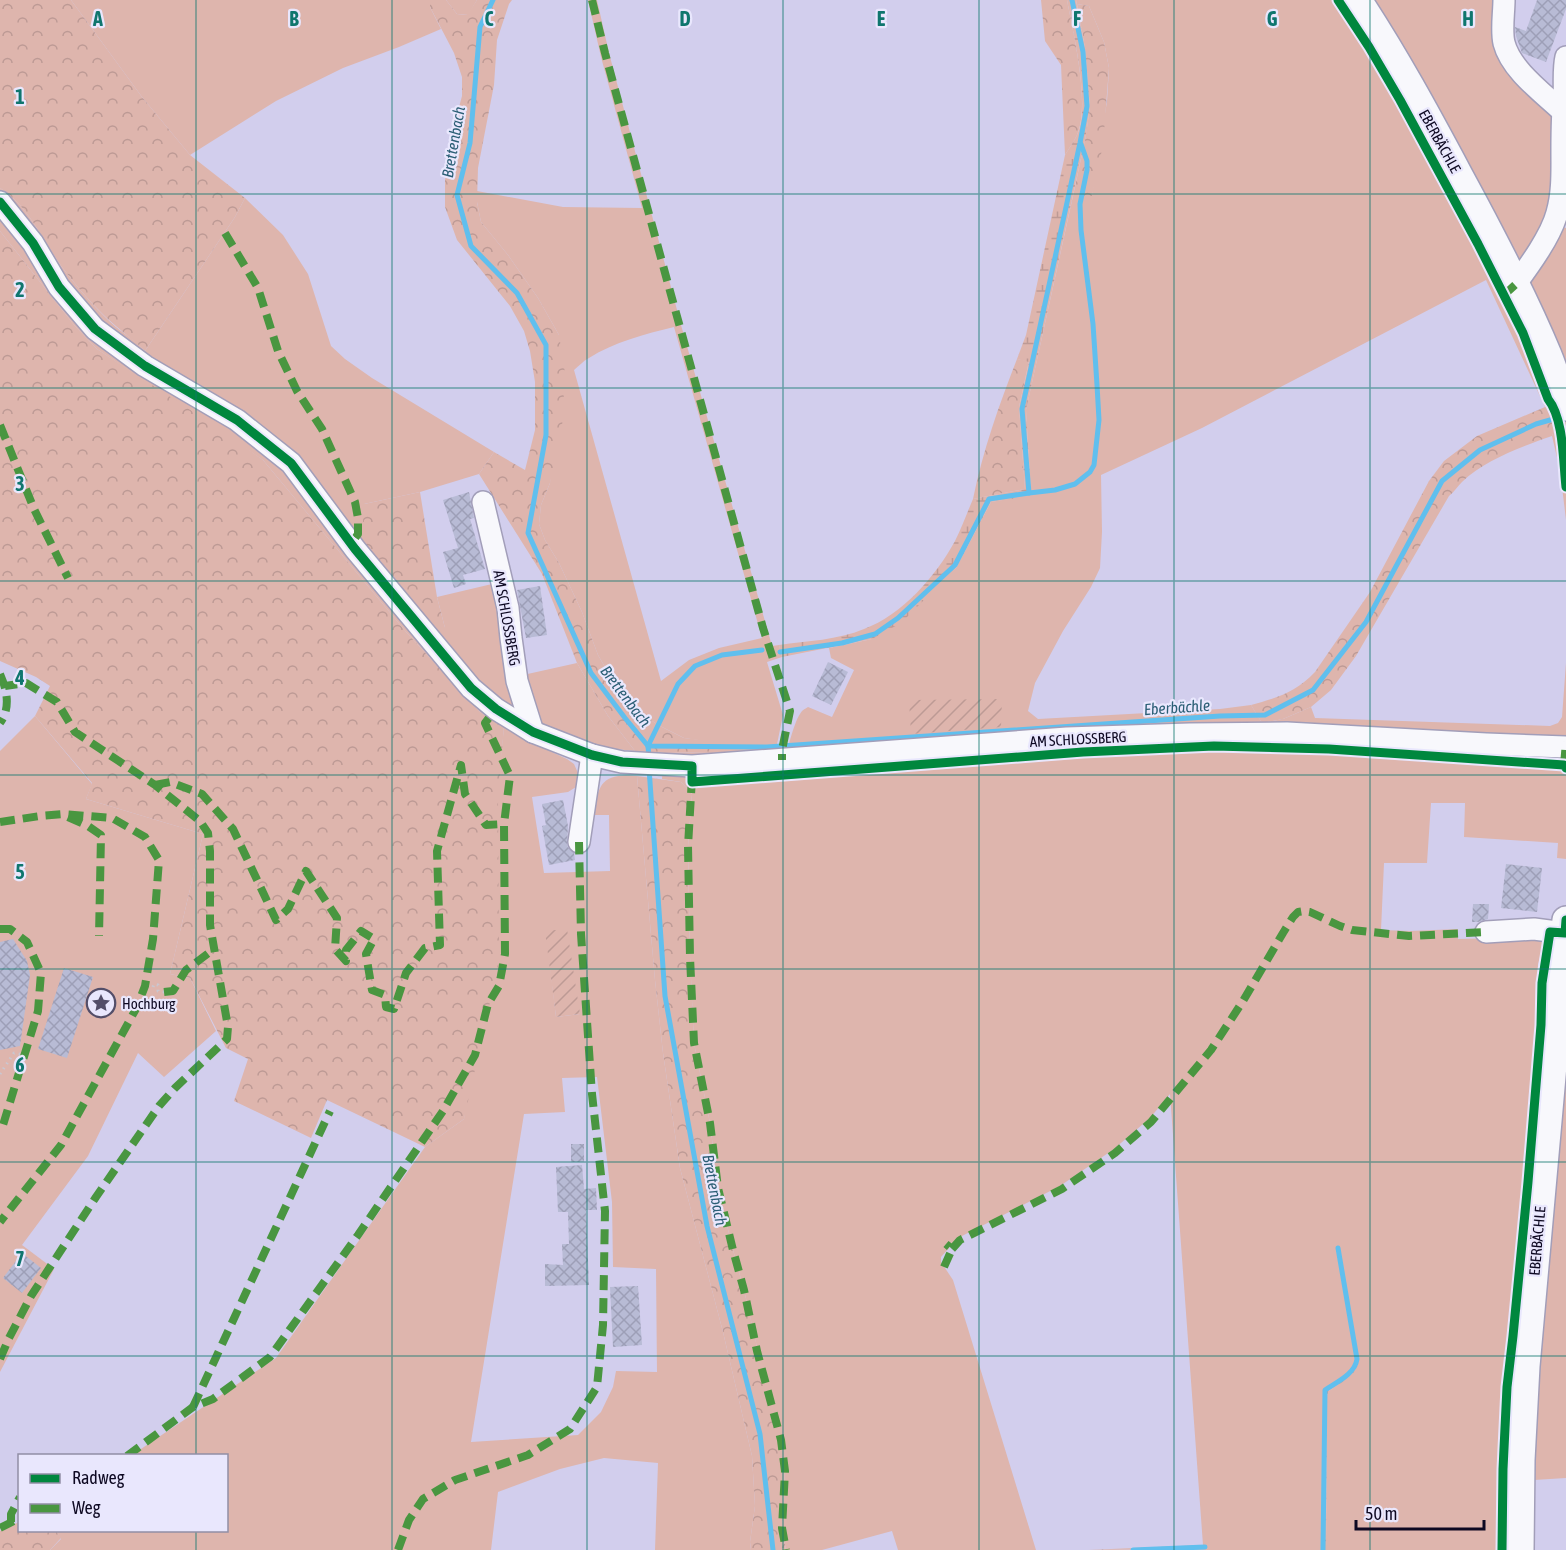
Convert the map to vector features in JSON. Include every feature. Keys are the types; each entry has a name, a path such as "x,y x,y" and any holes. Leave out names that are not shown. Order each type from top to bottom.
{"main road":[{"name":"EBERBÄCHLE","path":"1358,0 1430,120 1478,211 1548,356 1565,404"},
{"name":"EBERBÄCHLE","path":"1520,1550 1521,1460 1526,1366 1566,929"}],"street":[{"path":"1504,0 1504,42 1509,55 1515,66 1562,111"},
{"path":"1515,285 1529,266 1557,215 1561,193 1562,111 1566,57"},
{"name":"AM SCHLOSSBERG","path":"0,202 33,243 59,287 95,330 145,366 237,420 291,463 355,549 471,688 496,708 533,732 592,755 622,762 692,766 1038,740 1287,733 1566,747"},
{"name":"AM SCHLOSSBERG","path":"483,502 508,608 517,681 533,732"},
{"path":"579,842 592,755"},
{"name":"EBERBÄCHLE","path":"1486,932 1566,929"}],"path":[{"path":"153,987 154,984 158,985 158,991 164,992"},
{"path":"0,1074 14,1053 25,1055"}],"green space":[{"path":"0,0 71,0 142,97 190,155 245,198 235,217 145,351 110,321 86,296 61,265 21,206 0,188"},
{"path":"71,0 430,0 430,7 441,29 343,68 276,101 190,155 142,97"},
{"path":"430,0 446,0 457,14 467,15 477,0 512,0 497,40 494,85 478,168 477,202 481,222 508,255 538,298 559,335 565,373 562,428 550,483 541,505 539,524 545,540 559,563 582,612 598,655 620,693 643,715 660,726 684,738 712,741 712,752 635,751 608,716 577,663 542,574 479,474 494,452 525,470 535,430 535,382 524,331 510,306 457,240 445,207 445,180 462,96 462,77 454,53 430,7"},
{"path":"446,0 477,0 468,15 457,14"},
{"path":"588,0 597,0 681,325 772,646 779,645 782,657 767,662 783,715 776,749 788,749 798,717 808,707 832,717 854,670 831,658 829,648 872,639 956,568 991,502 1031,495 1026,410 1073,196 1092,195 1107,101 1109,68 1104,42 1089,6 1077,4 1076,0 1497,0 1498,40 1554,118 1562,227 1566,228 1566,409 1552,414 1550,407 1545,407 1486,280 1202,428 1101,475 1100,568 1035,683 1028,711 1038,719 1220,709 1251,705 1262,723 1283,719 1311,707 1315,718 1550,726 1558,723 1562,717 1566,663 1566,859 1557,858 1558,843 1464,837 1465,803 1431,803 1427,863 1384,863 1381,930 1458,929 1458,939 1545,937 1538,965 1535,1043 1563,1047 1566,1015 1566,1478 1534,1480 1531,1530 1510,1550 1326,1550 1327,1395 1353,1373 1359,1360 1338,1246 1336,1248 1355,1359 1347,1373 1324,1389 1321,1550 1182,1550 1207,1549 1207,1546 1203,1545 1170,1094 1150,1118 1114,1149 1060,1186 958,1238 941,1257 941,1262 953,1280 1036,1550 898,1550 892,1531 822,1550 786,1550 782,1528 785,1471 744,1290 718,1188 710,1123 694,1043 688,846 692,794 681,782 662,779 664,753 711,752 712,742 684,738 660,726 643,715 620,693 598,655 582,612 559,563 545,540 539,524 541,505 550,483 559,335 538,298 508,255 481,222 477,202 477,191 563,207 642,208","holes":["674,327 762,638 719,648 689,660 661,681 574,370 587,359 619,343"]},
{"path":"1041,0 1067,0 1080,69 1081,122 1076,138 1065,155 1061,65 1045,41"},
{"path":"1067,0 1076,0 1085,48 1090,108 1026,410 1031,496 991,502 956,568 901,623 872,639 782,657 779,645 844,636 878,623 892,614 917,593 938,568 955,541 973,499 1025,489 1019,407 1029,362 1017,359 1026,335 1065,155 1076,138 1081,122 1080,69"},
{"path":"1077,4 1089,6 1104,42 1109,68 1103,145 1092,196 1073,196 1090,108 1085,48"},
{"path":"0,188 21,206 61,265 86,296 116,327 145,351 235,217 245,198 283,235 308,274 331,346 372,378 494,452 479,474 420,492 364,504 445,628 437,597 492,584 515,708 508,730 567,759 574,764 578,773 576,787 568,792 532,797 544,873 610,871 609,815 595,815 598,795 604,782 609,779 616,776 637,776 663,1053 680,1168 723,1332 752,1456 755,1506 751,1550 655,1550 658,1463 604,1458 560,1469 498,1492 491,1550 50,1550 61,1539 57,1532 228,1532 228,1454 133,1454 276,1358 425,1147 464,1119 504,727 480,712 407,633 263,460 97,349 74,325 0,231","holes":["546,931 580,1014 556,1017","597,1077 612,1202 613,1267 656,1269 657,1372 616,1371 613,1387 601,1412 578,1435 471,1442 524,1114 565,1112 562,1078"]},
{"path":"0,231 74,325 97,349 263,460 407,633 480,712 504,727 498,796 499,962 464,1119 425,1147 327,1100 311,1138 234,1101 248,1059 226,1048 190,978 170,974 203,834 86,799 92,783 35,716 50,686 0,661"},
{"path":"1017,359 1029,361 1019,407 1025,489 973,499 992,428"},
{"path":"1545,407 1550,407 1556,425 1552,436 1492,460 1471,474 1449,496 1356,656 1331,690 1311,707 1283,719 1262,723 1251,705 1286,693 1301,685 1315,672 1370,592 1429,481 1444,461 1477,436"},
{"path":"1566,422 1566,520 1560,470 1552,436 1556,425"},
{"path":"420,492 437,597 445,628 436,639 362,540 364,504"},
{"path":"577,663 608,716 635,751 595,747 539,725 523,675"},
{"path":"1002,699 1001,727 911,734 909,700"},
{"name":"Hochburg","path":"35,716 92,784 86,799 203,834 170,974 190,978 216,1031 164,1077 138,1053 88,1156 22,1245 54,1269 0,1372 0,751"},
{"path":"637,776 681,782 692,794 688,846 694,1043 710,1123 718,1188 781,1440 785,1471 782,1528 786,1550 751,1550 755,1506 752,1456 723,1332 680,1168 663,1053"},
{"path":"567,929 580,1014 556,1017 545,931"},
{"path":"1338,1246 1359,1360 1352,1374 1327,1395 1326,1550 1321,1550 1324,1388 1347,1373 1355,1359 1336,1248"},
{"path":"18,1522 18,1532 57,1532 61,1538 50,1550 0,1550 0,1531"},
{"path":"1208,1546 1207,1549 1088,1550"}],"building":[{"path":"1537,0 1566,0 1566,9 1546,62 1522,53 1516,36 1515,27 1526,31"},
{"path":"469,492 474,518 470,519 485,569 463,575 466,584 454,588 443,552 458,548 443,500"},
{"path":"540,586 547,635 526,638 517,590"},
{"path":"828,662 848,672 831,705 812,696"},
{"path":"563,800 568,826 567,846 574,853 575,860 549,865 542,826 546,825 542,804"},
{"path":"1506,864 1542,868 1537,912 1501,908"},
{"path":"1473,904 1489,904 1488,919 1472,922"},
{"path":"13,939 27,961 30,975 20,1046 0,1050 0,942"},
{"path":"64,968 93,977 67,1058 38,1049"},
{"path":"571,1144 584,1144 584,1162 571,1162"},
{"path":"582,1165 584,1189 596,1188 597,1210 586,1210 589,1285 545,1286 545,1264 563,1265 562,1244 569,1244 568,1212 558,1212 556,1167"},
{"path":"22,1253 41,1268 22,1293 3,1278"},
{"path":"638,1286 642,1345 613,1347 610,1287"}],"waterway":[{"name":"Brettenbach","path":"493,0 480,27 470,143 457,195 471,246 517,293 546,345 546,435 528,533 591,673 648,746 649,758"},
{"path":"780,652 842,643 875,634 898,618 955,565 989,499 1029,493 1022,409 1087,106 1083,52 1072,0"},
{"path":"1029,493 1055,490 1075,484 1090,472 1094,465 1099,420 1093,324 1081,230 1080,204 1087,170 1087,161 1081,144"},
{"name":"Eberbächle","path":"762,650 722,655 695,666 678,684 648,746 767,747 1220,716 1265,715 1313,690 1366,622 1442,481 1480,450 1536,424 1564,416"},
{"name":"Brettenbach","path":"649,768 665,996 707,1226 760,1434 773,1550"},
{"path":"1323,1550 1325,1390 1349,1373 1357,1359 1338,1248"},
{"path":"1133,1550 1205,1547"}],"marked path":[{"path":"592,0 763,628 790,711 782,760"},
{"path":"225,233 258,288 278,351 297,391 322,429 355,502 358,534 351,544"},
{"path":"1504,295 1515,285"},
{"path":"0,425 34,509 68,578"},
{"path":"0,674 7,699 6,711 0,723"},
{"path":"0,1359 31,1296 96,1197 159,1106 227,1039 228,1027 210,925 208,833 200,821 155,785 75,732 57,702 26,683 5,686"},
{"path":"130,1454 193,1407 213,1399 270,1357 358,1235 443,1111 475,1055 488,1004 499,986 505,954 504,824 510,776 485,723 496,709"},
{"path":"1564,765 1566,742"},
{"path":"155,785 170,782 202,794 233,829 276,920 288,909 306,871 337,918 335,949 346,961 346,950 361,931 374,939 366,954 372,990 385,995 386,1007 394,1009 406,973 425,948 440,945 437,851 461,765 465,794 486,825 504,824"},
{"path":"692,778 688,846 694,1043 710,1123 718,1188 781,1440 785,1471 782,1528 786,1550"},
{"path":"0,822 64,814 112,818 145,837 159,860 153,939 145,986 137,1007 61,1145 0,1222"},
{"path":"68,817 101,835 99,936"},
{"path":"398,1550 409,1520 423,1499 455,1480 528,1455 570,1429 597,1387 603,1325 605,1211 592,1094 581,934 579,842"},
{"path":"952,1249 960,1240 1062,1189 1115,1153 1151,1122 1211,1050 1298,912 1310,912 1352,930 1409,936 1486,932"},
{"path":"0,929 10,929 27,942 41,973 38,1011 0,1130"},
{"path":"164,992 173,991 186,970 214,949"},
{"path":"193,1407 330,1111"},
{"path":"944,1267 952,1249 946,1244"},
{"path":"11,1522 11,1514 18,1501"},
{"path":"0,1528 18,1519"}],"cycle path":[{"path":"1338,0 1400,100 1523,333 1557,418 1562,441 1566,487"},
{"path":"0,202 33,243 59,287 95,329 145,366 237,420 291,463 355,549 471,688 496,709 533,732 592,755 622,762 692,766 692,782 1083,752 1214,746 1329,749 1564,765 1566,768"},
{"path":"1502,1550 1507,1387 1528,1182 1541,1025 1542,983 1550,932 1565,933 1566,920"}],"place":[{"name":"Hochburg","path":"101,1003"}]}
